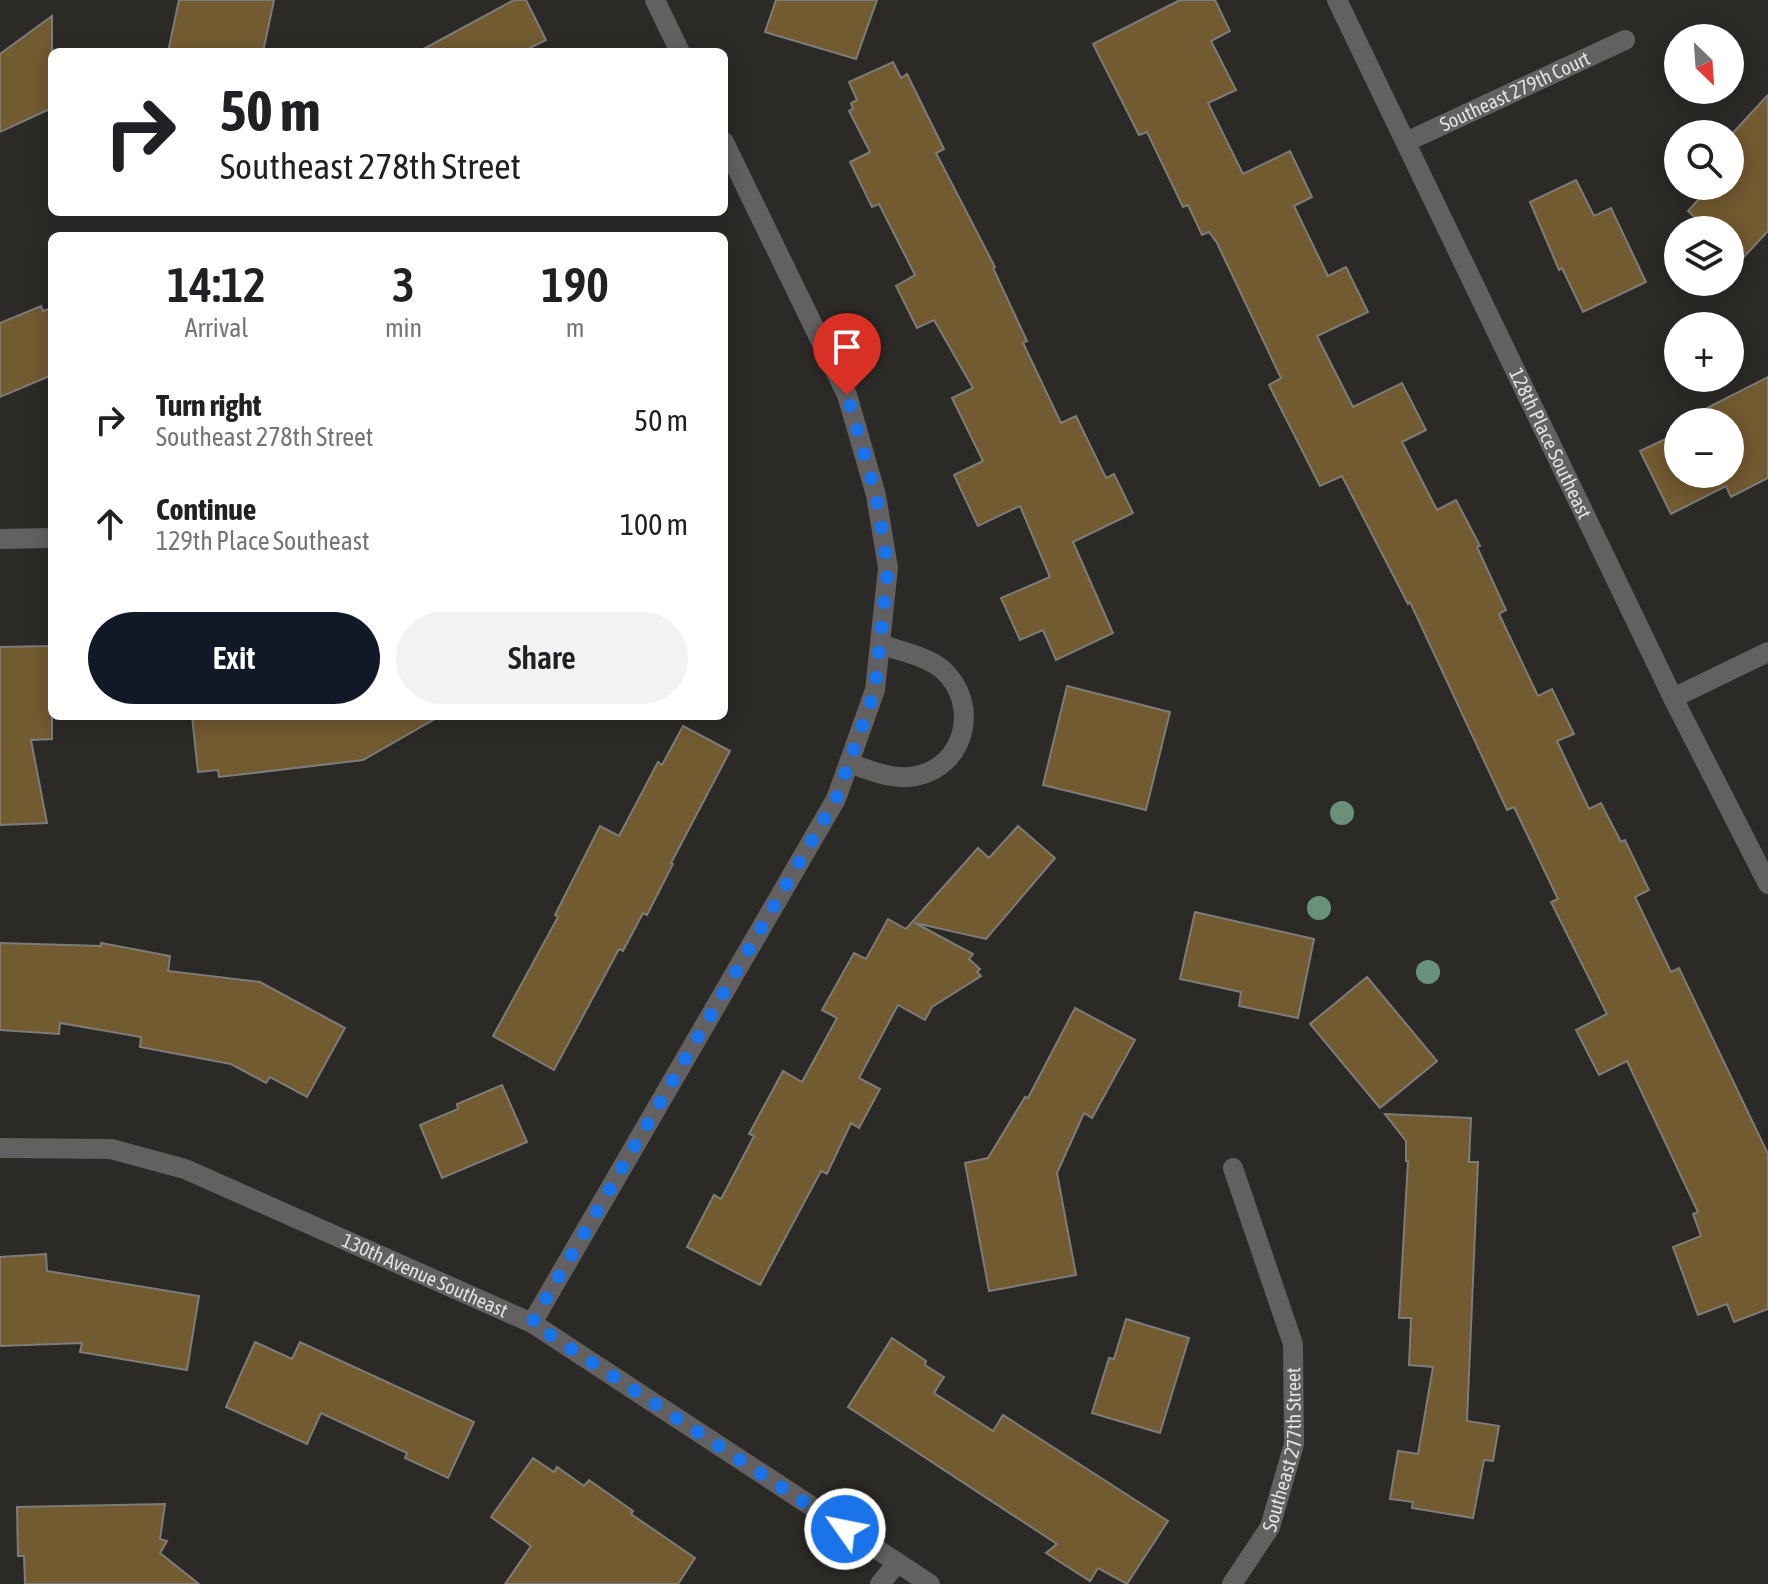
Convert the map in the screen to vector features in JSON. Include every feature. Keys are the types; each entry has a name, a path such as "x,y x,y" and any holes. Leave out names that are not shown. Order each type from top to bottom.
{"street":[{"path":"655,0 678,48"},
{"name":"128th Place Southeast","path":"1337,0 1673,698 1768,884"},
{"name":"Southeast 279th Court","path":"1406,142 1625,40"},
{"path":"532,1323 836,799 875,690 888,568 876,495 847,395 728,150"},
{"path":"0,539 48,538"},
{"path":"849,763 890,776 914,777 936,769 954,753 964,731 965,707 957,685 941,668 880,644"},
{"path":"1673,698 1768,652"},
{"name":"130th Avenue Southeast","path":"0,1148 111,1149 185,1169 532,1323 930,1584"},
{"name":"Southeast 277th Street","path":"1232,1584 1270,1527 1294,1444 1293,1344 1233,1168"},
{"path":"880,1584 897,1563"}],"building":[{"path":"179,0 274,0 264,48 169,48"},
{"path":"514,0 526,0 546,40 530,48 425,48"},
{"path":"776,0 877,0 856,59 765,32"},
{"path":"1180,0 1215,0 1230,31 1211,41 1236,90 1208,103 1243,174 1290,151 1312,197 1294,206 1328,276 1346,267 1368,312 1317,336 1353,407 1402,383 1426,430 1402,442 1437,510 1456,500 1480,546 1477,547 1506,610 1499,614 1538,696 1552,689 1574,734 1557,741 1589,809 1601,803 1621,842 1625,840 1649,890 1635,897 1671,972 1679,968 1768,1154 1768,1309 1734,1322 1727,1304 1698,1315 1673,1247 1701,1236 1693,1214 1698,1212 1627,1061 1599,1075 1576,1030 1607,1014 1551,902 1558,899 1514,807 1507,810 1410,602 1408,604 1342,476 1320,486 1269,385 1281,378 1217,243 1209,232 1202,235 1188,205 1183,207 1147,132 1139,135 1093,44"},
{"path":"52,16 52,48 48,48 48,110 0,132 0,54"},
{"path":"893,62 901,78 907,74 944,149 936,153 995,267 1027,341 1023,343 1061,423 1076,416 1106,478 1114,474 1133,513 1073,542 1113,633 1056,660 1043,630 1020,640 1001,598 1050,577 1020,506 978,526 954,475 983,461 952,398 973,388 934,320 917,328 896,286 915,275 879,204 872,207 850,162 870,152 849,111 853,109 851,103 857,100 849,82"},
{"path":"1768,95 1768,231 1744,257 1744,216 1693,216 1688,211 1698,200 1744,200 1744,121"},
{"path":"1576,180 1594,216 1611,208 1646,282 1583,312 1562,268 1559,270 1530,202"},
{"path":"41,306 43,311 48,309 48,377 0,397 0,323"},
{"path":"1768,377 1768,478 1731,497 1727,488 1744,488 1744,408 1707,408 1744,392"},
{"path":"1664,440 1664,488 1722,488 1671,514 1640,451"},
{"path":"48,646 48,720 52,720 52,739 31,740 47,823 0,825 0,647"},
{"path":"1067,686 1170,712 1146,810 1043,785"},
{"path":"192,720 433,720 363,760 219,777 218,770 198,772"},
{"path":"683,726 730,751 647,915 643,913 623,951 619,949 554,1070 493,1036 558,917 555,915 600,826 619,836 658,762 662,765"},
{"path":"1018,826 1055,858 986,939 915,923 973,954 969,959 980,969 977,972 981,976 932,1007 925,1020 898,1005 859,1078 880,1089 859,1128 851,1123 827,1174 821,1171 760,1285 687,1247 714,1195 721,1199 754,1136 749,1134 783,1071 802,1082 837,1018 822,1010 854,953 866,959 888,919 906,929 978,848 989,858"},
{"path":"1195,912 1314,939 1298,1018 1239,1006 1241,992 1180,979"},
{"path":"0,943 101,946 101,943 170,956 168,971 260,982 345,1028 307,1097 270,1077 266,1083 231,1064 140,1047 141,1037 60,1023 59,1034 0,1030"},
{"path":"1367,977 1437,1061 1380,1108 1310,1024"},
{"path":"1075,1008 1135,1040 1092,1118 1084,1113 1057,1173 1076,1275 989,1291 965,1163 988,1158 1025,1097 1028,1098"},
{"path":"502,1085 527,1142 442,1178 420,1125 458,1109 457,1104"},
{"path":"1385,1114 1471,1118 1469,1162 1478,1162 1467,1421 1499,1426 1493,1461 1484,1460 1473,1518 1412,1508 1413,1502 1390,1499 1398,1451 1418,1454 1433,1367 1409,1365 1411,1318 1399,1318 1408,1161 1406,1141"},
{"path":"46,1254 47,1271 199,1296 187,1370 80,1352 82,1343 0,1346 0,1257"},
{"path":"1126,1319 1189,1338 1160,1433 1092,1413 1109,1358 1114,1359"},
{"path":"892,1338 944,1377 934,1393 993,1431 1003,1415 1168,1521 1127,1584 1098,1568 1090,1581 1046,1553 1057,1544 848,1407"},
{"path":"255,1342 292,1359 300,1342 474,1422 448,1478 405,1458 407,1453 321,1413 307,1444 226,1407"},
{"path":"533,1458 554,1472 557,1467 584,1486 589,1480 633,1511 631,1514 695,1558 678,1584 505,1584 531,1546 491,1517"},
{"path":"165,1504 160,1539 167,1541 160,1553 199,1584 25,1584 24,1556 18,1556 17,1507"}],"route":[{"path":"845,1529 532,1323 836,799 875,690 888,568 876,495 847,395"}]}
